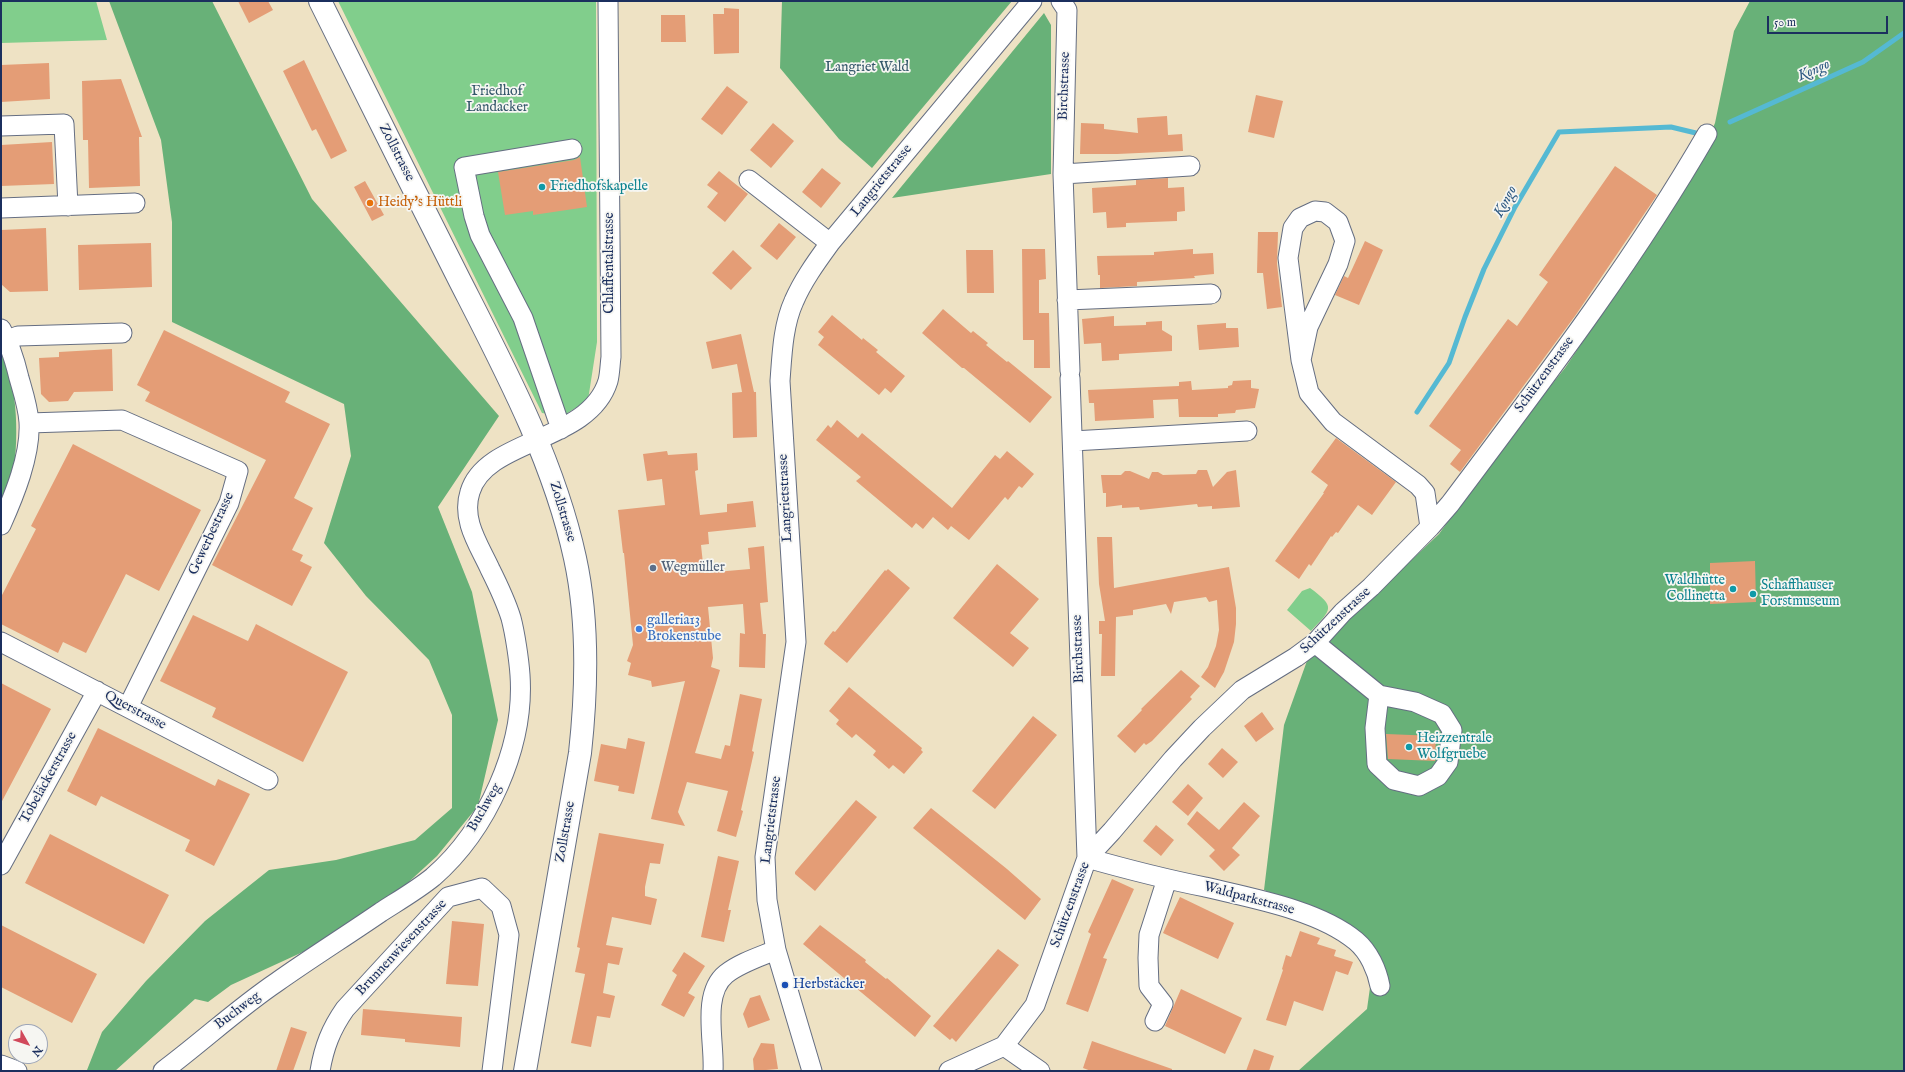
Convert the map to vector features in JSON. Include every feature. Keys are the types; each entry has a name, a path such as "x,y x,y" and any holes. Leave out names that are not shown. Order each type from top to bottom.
{"main road":[{"name":"Zollstrasse","path":"320,1 474,308 537,440 558,497 575,558 583,606 585,687 584,718 580,753 525,1071"}],"street":[{"name":"Chlaffentalstrasse","path":"537,440 561,428 590,410 599,398 608,381 611,357 608,1"},
{"name":"Langrietstrasse","path":"812,1071 776,950 769,919 765,857 796,642 780,381 783,342 793,302 811,269 830,243 1032,1"},
{"name":"Birchstrasse","path":"1060,1 1067,10 1063,174 1087,858"},
{"path":"1,126 64,124 68,206"},
{"name":"Schützenstrasse","path":"949,1071 1004,1046 1035,1005 1087,858 1173,759 1202,728 1242,690 1296,657 1315,643 1343,612 1371,587 1430,527 1458,493 1626,264 1680,180 1707,134"},
{"path":"561,428 523,318 480,235 474,216 464,167 572,149"},
{"path":"1063,174 1190,166"},
{"path":"749,180 830,243"},
{"path":"1,208 135,203"},
{"path":"1301,360 1308,327 1338,264 1345,241 1338,222 1325,212 1315,211 1300,218 1293,228 1288,258 1301,360 1309,393 1332,422 1418,485 1424,493 1430,527"},
{"path":"1067,300 1211,294"},
{"path":"1,525 19,482 24,461 29,423 24,394 4,334 18,336 122,333"},
{"name":"Gewerbestrasse","path":"29,423 122,420 238,471 230,503 128,707"},
{"path":"1073,441 1247,431"},
{"name":"Buchweg","path":"162,1071 246,1004 432,877 461,847 483,816 503,776 518,726 520,676 511,619 491,571 472,533 467,500 471,486 478,475 487,467 503,456 537,440"},
{"name":"Querstrasse","path":"1,642 268,780"},
{"path":"1315,643 1379,695 1415,702 1442,714 1452,730 1448,762 1438,776 1419,786 1394,780 1377,764 1375,728 1379,695"},
{"name":"Tobeläckerstrasse","path":"1,865 97,691"},
{"name":"Waldparkstrasse","path":"1087,858 1167,879 1258,899 1294,910 1330,924 1357,941 1377,970 1380,986"},
{"path":"1155,1021 1163,1004 1150,986 1148,958 1149,935 1167,879"},
{"name":"Brunnenwiesenstrasse","path":"320,1071 326,1041 334,1024 345,1009 448,897 482,888 501,906 508,935 492,1071"},
{"path":"713,1071 711,1016 712,997 718,984 726,974 751,960 776,950"},
{"path":"1004,1046 1040,1071"},
{"path":"1,1065 17,1071"}],"green space":[{"path":"1,1 96,1 107,40 1,43"},
{"path":"109,1 212,1 312,199 499,416 438,507 472,592 498,720 478,806 437,856 376,912 342,934 231,985 208,1002 195,999 115,1071 88,1071 87,1070 102,1032 146,981 205,921 269,870 336,860 415,840 452,808 452,715 429,660 366,596 324,543 351,456 344,404 172,322 172,222 161,140"},
{"name":"Friedhof Landacker","path":"338,1 596,1 597,342 588,400 563,416 542,413"},
{"name":"Langriet Wald","path":"782,1 1012,1 872,168 839,139 780,68"},
{"path":"1750,1 1904,1 1904,1071 1298,1071 1367,1009 1375,952 1340,922 1264,890 1284,725 1308,658 1439,534 1502,446 1565,368 1642,254 1700,158 1715,123 1734,31"},
{"path":"1044,13 1051,25 1051,174 892,198"},
{"path":"1,350 7,365 14,398 16,415 16,450 12,482 1,514"},
{"path":"1310,588 1324,600 1328,608 1327,613 1311,631 1287,610 1302,591"}],"building":[{"path":"238,1 268,1 273,10 249,23"},
{"path":"724,8 739,9 739,53 714,54 713,14 724,14"},
{"path":"661,15 685,15 686,42 661,42"},
{"path":"304,60 347,151 331,159 316,129 312,131 283,71"},
{"path":"49,63 50,99 1,102 1,65"},
{"path":"121,79 142,137 139,137 140,186 89,188 88,140 83,140 82,81"},
{"path":"727,86 748,102 722,135 701,119"},
{"path":"1256,95 1283,101 1274,138 1248,132"},
{"path":"1167,116 1168,135 1182,134 1183,151 1080,154 1081,123 1104,124 1104,129 1138,133 1137,118"},
{"path":"773,123 794,141 771,168 750,150"},
{"path":"52,142 54,184 1,186 1,145"},
{"name":"Friedhofskapelle","path":"580,157 587,207 533,215 533,211 505,215 498,172 574,160"},
{"path":"1615,166 1657,195 1575,316 1460,472 1450,464 1461,450 1429,426 1508,319 1517,326 1548,282 1539,275"},
{"path":"822,168 841,183 821,208 802,192"},
{"path":"719,171 748,194 725,222 707,207 718,193 707,185"},
{"path":"1168,178 1168,188 1184,187 1185,211 1177,212 1177,221 1126,223 1126,227 1107,228 1106,212 1093,213 1092,188 1136,185 1136,180"},
{"path":"365,181 384,215 372,221 354,187"},
{"path":"779,223 796,237 777,260 760,246"},
{"path":"46,228 48,291 10,292 1,284 1,230"},
{"path":"1258,232 1278,232 1277,264 1282,307 1267,309 1263,273 1257,273"},
{"path":"1365,241 1383,250 1359,305 1335,295 1344,276 1348,278"},
{"path":"151,243 152,287 79,290 78,245"},
{"path":"1022,249 1045,249 1046,279 1039,280 1039,313 1049,313 1050,368 1034,368 1034,340 1023,340"},
{"path":"1193,249 1193,254 1213,253 1214,274 1194,276 1195,278 1137,282 1137,286 1100,288 1100,275 1098,275 1097,256 1154,255 1154,252"},
{"path":"733,250 752,268 731,290 712,273"},
{"path":"966,250 993,250 994,293 967,293"},
{"path":"943,309 971,333 973,331 988,343 986,345 1052,397 1030,423 964,368 962,368 922,333"},
{"path":"832,315 862,340 863,338 878,350 876,352 905,376 891,393 885,388 879,395 818,345 824,337 818,332"},
{"path":"1114,316 1114,326 1146,325 1146,322 1162,321 1162,330 1172,336 1172,351 1119,354 1119,360 1102,361 1101,343 1084,344 1082,319"},
{"path":"1226,323 1226,328 1238,328 1239,347 1199,350 1197,325"},
{"path":"164,330 290,392 285,402 330,424 294,498 313,508 292,550 303,555 300,561 312,567 292,606 212,565 266,460 145,401 150,392 137,385"},
{"path":"741,334 754,392 756,392 757,437 733,438 732,393 742,392 737,364 712,369 706,342"},
{"path":"112,349 113,391 74,392 68,401 49,402 41,394 39,358 59,357 59,352"},
{"path":"1251,380 1251,388 1259,389 1255,408 1236,410 1235,413 1218,414 1218,417 1179,417 1178,399 1153,400 1154,418 1095,421 1094,403 1089,403 1088,390 1179,386 1179,382 1191,381 1192,390 1228,388 1228,386 1232,385 1233,381"},
{"path":"837,420 858,438 862,433 952,508 995,455 1000,459 1007,451 1034,474 1022,488 1019,486 1008,500 1005,497 969,540 951,526 948,530 933,517 923,529 916,523 912,528 856,481 861,477 816,440 828,425 831,428"},
{"path":"1336,438 1396,482 1372,515 1358,505 1338,533 1336,532 1332,537 1331,536 1311,566 1309,564 1299,579 1275,561 1324,493 1328,485 1311,472"},
{"path":"73,444 201,510 159,591 126,574 86,653 63,642 58,653 1,624 1,597 36,529 31,526"},
{"path":"667,451 668,455 697,453 698,470 695,471 700,515 727,512 727,504 753,501 756,527 708,532 709,544 701,545 704,573 750,569 748,548 764,546 768,602 760,603 763,634 766,634 765,668 739,667 740,633 745,634 743,604 708,607 713,658 711,667 720,670 695,753 721,759 725,745 730,746 740,694 762,699 752,751 754,752 741,810 743,811 736,837 717,831 728,791 687,782 678,812 685,826 651,819 685,681 652,687 651,681 628,675 631,663 627,661 633,645 624,553 618,510 665,505 662,479 647,481 643,454"},
{"path":"1198,470 1207,470 1213,487 1227,472 1236,470 1240,507 1212,509 1212,506 1198,507 1197,504 1140,510 1139,507 1122,508 1122,505 1106,507 1106,493 1103,493 1101,475 1121,475 1125,471 1130,471 1149,479 1152,472 1158,472 1163,475 1196,474"},
{"path":"1097,537 1112,537 1114,588 1229,567 1236,608 1234,642 1224,672 1215,688 1201,677 1208,667 1216,646 1219,630 1217,600 1209,602 1206,597 1174,602 1171,614 1166,604 1133,610 1133,615 1116,617 1115,676 1101,676 1102,634 1099,634 1099,621 1105,621 1099,584"},
{"name":"Waldhütte Collinetta","path":"1755,561 1756,602 1710,604 1710,563"},
{"path":"997,564 1039,599 1010,633 1029,648 1013,667 953,618"},
{"path":"888,569 910,588 847,663 824,644 825,641 833,631 835,632 885,570 886,571"},
{"path":"193,615 248,641 256,624 348,672 303,762 212,717 216,708 160,681"},
{"path":"1181,670 1200,686 1190,697 1192,699 1152,741 1146,745 1144,743 1135,753 1117,736 1142,710 1141,709"},
{"path":"1,683 51,709 1,803"},
{"path":"849,687 922,748 921,750 923,752 904,774 893,765 889,769 873,755 876,751 856,734 852,738 836,724 839,720 829,711"},
{"path":"1262,712 1274,729 1256,742 1244,726"},
{"path":"1033,716 1057,735 995,809 972,791"},
{"path":"98,728 215,786 218,779 250,794 214,866 185,851 190,840 101,796 96,806 67,791"},
{"name":"Heizzentrale Wolfgruebe","path":"1386,734 1436,736 1435,761 1388,759"},
{"path":"628,738 645,742 634,794 618,791 619,786 594,781 601,744 626,749"},
{"path":"1222,748 1238,762 1223,778 1208,764"},
{"path":"1188,784 1203,798 1188,816 1172,802"},
{"path":"856,800 877,817 815,891 795,874 795,872"},
{"path":"1244,802 1260,816 1232,848 1240,855 1224,871 1209,856 1215,850 1187,824 1197,811 1219,830"},
{"path":"931,808 1007,869 1041,899 1025,920 913,828"},
{"path":"1156,825 1174,840 1161,856 1143,841"},
{"path":"599,833 664,844 660,864 650,863 645,887 645,896 657,899 651,925 612,917 606,945 623,948 619,965 608,963 603,993 615,996 610,1018 597,1016 591,1047 571,1043 585,974 575,972 580,948 577,947"},
{"path":"50,834 169,895 144,944 25,883"},
{"path":"718,856 739,861 728,910 731,910 724,942 701,937"},
{"path":"1112,879 1134,889 1103,958 1107,959 1088,1012 1066,1004 1091,934 1088,932"},
{"path":"1180,897 1234,923 1218,959 1163,933"},
{"path":"452,921 484,924 478,986 446,984"},
{"path":"1,925 97,974 72,1023 1,987"},
{"path":"820,925 866,960 865,962 886,979 887,978 931,1016 915,1037 803,944"},
{"path":"1300,931 1320,938 1317,944 1336,950 1334,956 1353,962 1348,975 1336,971 1323,1011 1294,1001 1286,1026 1266,1020 1283,970 1286,955 1291,957"},
{"path":"998,949 1019,965 956,1042 952,1038 950,1040 933,1026"},
{"path":"684,952 705,966 688,993 695,997 684,1017 661,1005 677,975 672,971"},
{"path":"1181,989 1242,1018 1225,1054 1165,1026"},
{"path":"760,995 770,1020 748,1028 743,1014 750,998"},
{"path":"363,1009 462,1017 460,1047 405,1042 405,1039 361,1035"},
{"path":"291,1027 307,1032 293,1071 276,1071"},
{"path":"1092,1041 1172,1069 1172,1071 1091,1071 1083,1068"},
{"path":"761,1043 774,1044 778,1069 754,1071 753,1059"},
{"path":"1254,1049 1274,1056 1269,1071 1246,1071"}],"waterway":[{"name":"Kongo","path":"1730,122 1863,62 1904,33"},
{"name":"Kongo","path":"1417,412 1449,363 1484,269 1515,207 1559,132 1671,127 1700,134"}],"place":[{"name":"Friedhofskapelle","path":"542,187"},
{"name":"Heidy's Hüttli","path":"370,203"},
{"name":"Wegmüller","path":"653,568"},
{"name":"Waldhütte Collinetta","path":"1733,589"},
{"name":"Schaffhauser Forstmuseum","path":"1753,594"},
{"name":"galleria13 Brokenstube","path":"639,629"},
{"name":"Heizzentrale Wolfgruebe","path":"1409,747"},
{"name":"Herbstäcker","path":"785,985"}]}
